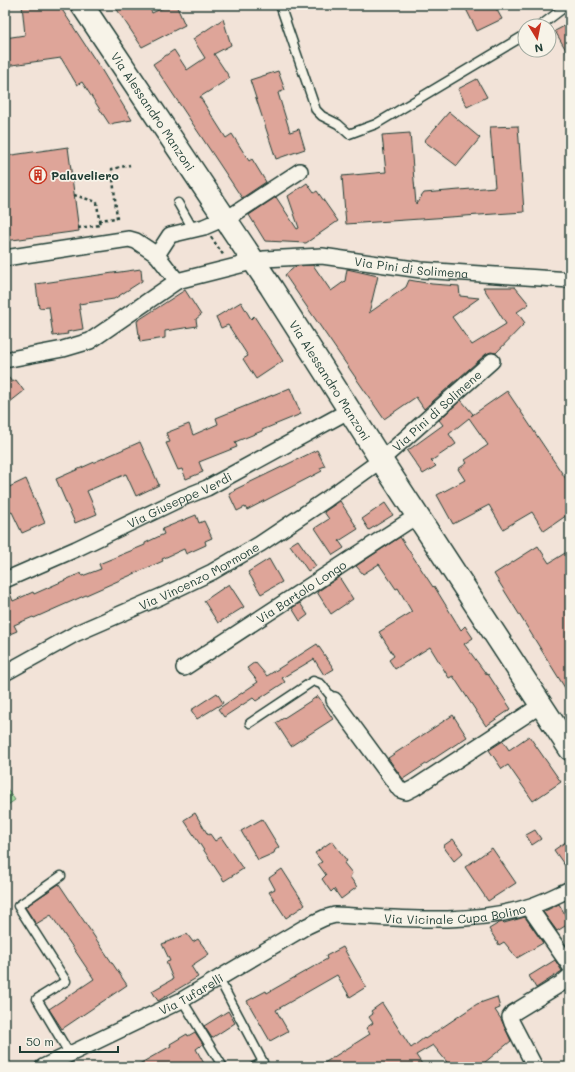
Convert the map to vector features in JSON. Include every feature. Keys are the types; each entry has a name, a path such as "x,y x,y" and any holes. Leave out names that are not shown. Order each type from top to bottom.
{"street":[{"name":"Via Alessandro Manzoni","path":"82,5 253,261 381,460"},
{"path":"157,255 170,235 204,227 234,214 300,171"},
{"path":"5,258 129,239 136,241 157,255 177,281"},
{"name":"Via Pini di Solimena","path":"253,261 322,256 421,270 570,280"},
{"path":"5,360 63,349 90,341 177,281 253,261"},
{"name":"Via Pini di Solimene","path":"381,460 492,361"},
{"name":"Via Giuseppe Verdi","path":"5,580 182,498 207,488 350,410"},
{"path":"381,460 570,749"},
{"name":"Via Vincenzo Mormone","path":"5,673 77,633 162,596 212,572 289,525 381,460"},
{"name":"Via Bartolo Longo","path":"184,668 418,515"},
{"path":"334,700 400,790 406,792 541,705"},
{"name":"Via Vicinale Cupa Bolino","path":"335,916 414,919 467,918 529,907 570,889"},
{"path":"529,907 570,966"},
{"name":"Via Tufarelli","path":"42,1067 182,1000 307,926 324,918 335,916"},
{"path":"535,1067 510,1017 562,983 570,976"}],"lane":[{"path":"280,5 316,110 322,116 338,124 349,134 376,124 517,40"},
{"path":"550,18 561,10 563,5"},
{"path":"178,203 193,229"},
{"path":"250,723 313,681 321,684 334,700"},
{"path":"61,876 18,906 66,981 37,999 69,1053"},
{"path":"219,979 264,1062 254,1067"},
{"path":"182,1000 223,1067"}],"path":[{"path":"99,220 117,218 112,168 130,166"},
{"path":"74,195 97,202 100,225 78,228"},
{"path":"208,233 226,260"}],"green space":[{"path":"5,786 15,800 5,807"}],"building":[{"path":"22,5 59,5 132,120 110,125 82,82 77,85 61,58 5,66 5,38 25,35"},
{"path":"114,5 148,5 152,13 169,5 176,5 185,25 142,47"},
{"path":"464,5 494,5 502,19 477,31"},
{"path":"223,19 231,45 214,54 230,78 200,97 226,138 232,134 249,161 252,159 266,182 242,198 153,64 174,50 187,70 205,58 193,39"},
{"path":"570,23 570,57 557,34 557,30"},
{"path":"278,71 285,90 278,93 290,132 299,129 305,149 276,159 250,80"},
{"path":"477,79 487,97 467,107 458,89"},
{"path":"449,112 480,138 457,166 424,141"},
{"path":"518,126 524,212 346,224 342,176 386,172 382,135 410,133 416,204 424,193 495,187 490,127"},
{"name":"Palaveliero","path":"68,147 79,231 5,241 5,156"},
{"path":"307,183 314,193 317,191 338,221 306,243 265,241 249,215 276,197 297,229 299,228 288,196"},
{"path":"313,265 331,291 345,281 347,269 378,276 369,313 406,287 409,280 432,284 459,286 460,296 479,298 452,317 472,345 506,324 483,287 515,287 529,304 517,312 525,323 496,353 491,352 486,354 424,409 416,397 384,419 285,275 296,266"},
{"path":"141,269 142,281 114,299 79,304 83,329 67,332 68,334 53,336 49,307 39,308 36,284"},
{"path":"185,290 201,315 196,319 197,326 165,331 165,338 140,342 137,321"},
{"path":"241,302 251,319 254,316 283,361 256,379 243,359 248,356 228,325 221,328 216,317"},
{"path":"5,373 12,382 16,380 24,391 5,406"},
{"path":"290,388 301,414 235,442 237,447 199,462 203,472 186,479 182,469 178,470 166,443 170,442 166,433 189,424 193,435 218,424 216,418"},
{"path":"507,391 570,485 570,513 544,531 532,512 503,529 489,505 453,524 437,495 465,480 458,469 467,463 465,460 488,445 469,418 449,434 456,444 431,461 436,466 423,474 407,451 443,425 439,420 461,400 473,414 471,416"},
{"path":"140,442 159,485 136,496 126,474 87,491 97,514 75,523 56,479"},
{"path":"317,450 325,466 320,468 322,471 247,510 245,507 237,511 229,494 235,491 234,490"},
{"path":"26,479 45,523 22,533 12,512 5,515 5,489"},
{"path":"340,501 358,529 339,541 344,548 333,555 315,528 329,519 324,512"},
{"path":"385,503 393,515 369,530 362,519"},
{"path":"196,515 199,523 204,521 212,538 205,541 206,545 186,554 184,549 162,559 163,561 34,618 33,617 14,625 17,631 5,636 5,589 8,588 13,601 33,592 34,594 81,573 82,576 101,569 99,564 145,545 145,543 164,534 162,529"},
{"path":"400,537 433,587 434,586 461,630 465,626 473,638 464,644 487,675 488,674 511,709 486,726 453,676 449,678 430,647 395,669 389,660 394,656 379,632 412,612 398,588 396,589 379,564 363,574 356,566"},
{"path":"298,540 316,566 308,571 290,545"},
{"path":"538,546 549,563 570,550 570,637 566,639 570,646 570,696 494,574"},
{"path":"269,559 282,582 261,594 248,572"},
{"path":"339,577 353,599 331,614 317,592"},
{"path":"229,584 244,607 218,623 204,601"},
{"path":"300,603 308,615 300,621 292,608"},
{"path":"317,644 334,669 324,675 314,659 282,678 285,682 256,701 253,698 224,717 218,709 258,682 247,668 255,662 267,676"},
{"path":"217,693 223,703 197,719 191,710"},
{"path":"318,696 333,719 291,746 276,723"},
{"path":"453,715 467,737 403,779 388,758"},
{"path":"529,736 561,782 533,801 508,765 502,769 489,750 503,741 509,750"},
{"path":"195,813 208,835 210,834 215,841 221,837 243,869 224,881 184,820"},
{"path":"262,819 279,847 274,853 258,860 241,831"},
{"path":"535,830 541,839 532,845 526,835"},
{"path":"453,839 463,853 454,861 443,846"},
{"path":"570,839 570,873 554,850"},
{"path":"332,841 347,861 344,863 352,873 350,877 357,887 341,899 334,889 331,892 322,879 326,875 318,864 322,862 315,853"},
{"path":"492,848 516,883 488,901 465,867"},
{"path":"282,869 305,905 286,918 269,892 275,889 269,878"},
{"path":"59,884 127,985 62,1029 49,1009 94,979 51,915 36,924 25,907"},
{"path":"559,904 570,923 557,931 543,912"},
{"path":"525,917 543,943 517,958 504,942 499,945 489,929 499,923"},
{"path":"187,934 193,942 198,939 209,954 191,966 198,977 158,1001 152,991 173,979 166,962 170,961 162,944"},
{"path":"343,947 366,987 350,997 337,975 276,1010 288,1031 270,1041 247,1001 266,991 267,993 327,959 326,956"},
{"path":"555,960 562,971 536,988 529,976"},
{"path":"497,997 500,1008 495,1010 501,1019 511,1041 479,1067 451,1067 433,1045 416,1055 424,1067 318,1067 370,1034 366,1028 373,1023 369,1017 373,1014 371,1011 382,1003 411,1048 477,1004"},
{"path":"228,1011 235,1023 212,1038 204,1026"},
{"path":"195,1032 203,1044 196,1049 206,1067 184,1067 181,1063 174,1067 134,1067 171,1046 170,1044 187,1034 188,1036"}],"place":[{"name":"Palaveliero","path":"38,175"}]}
